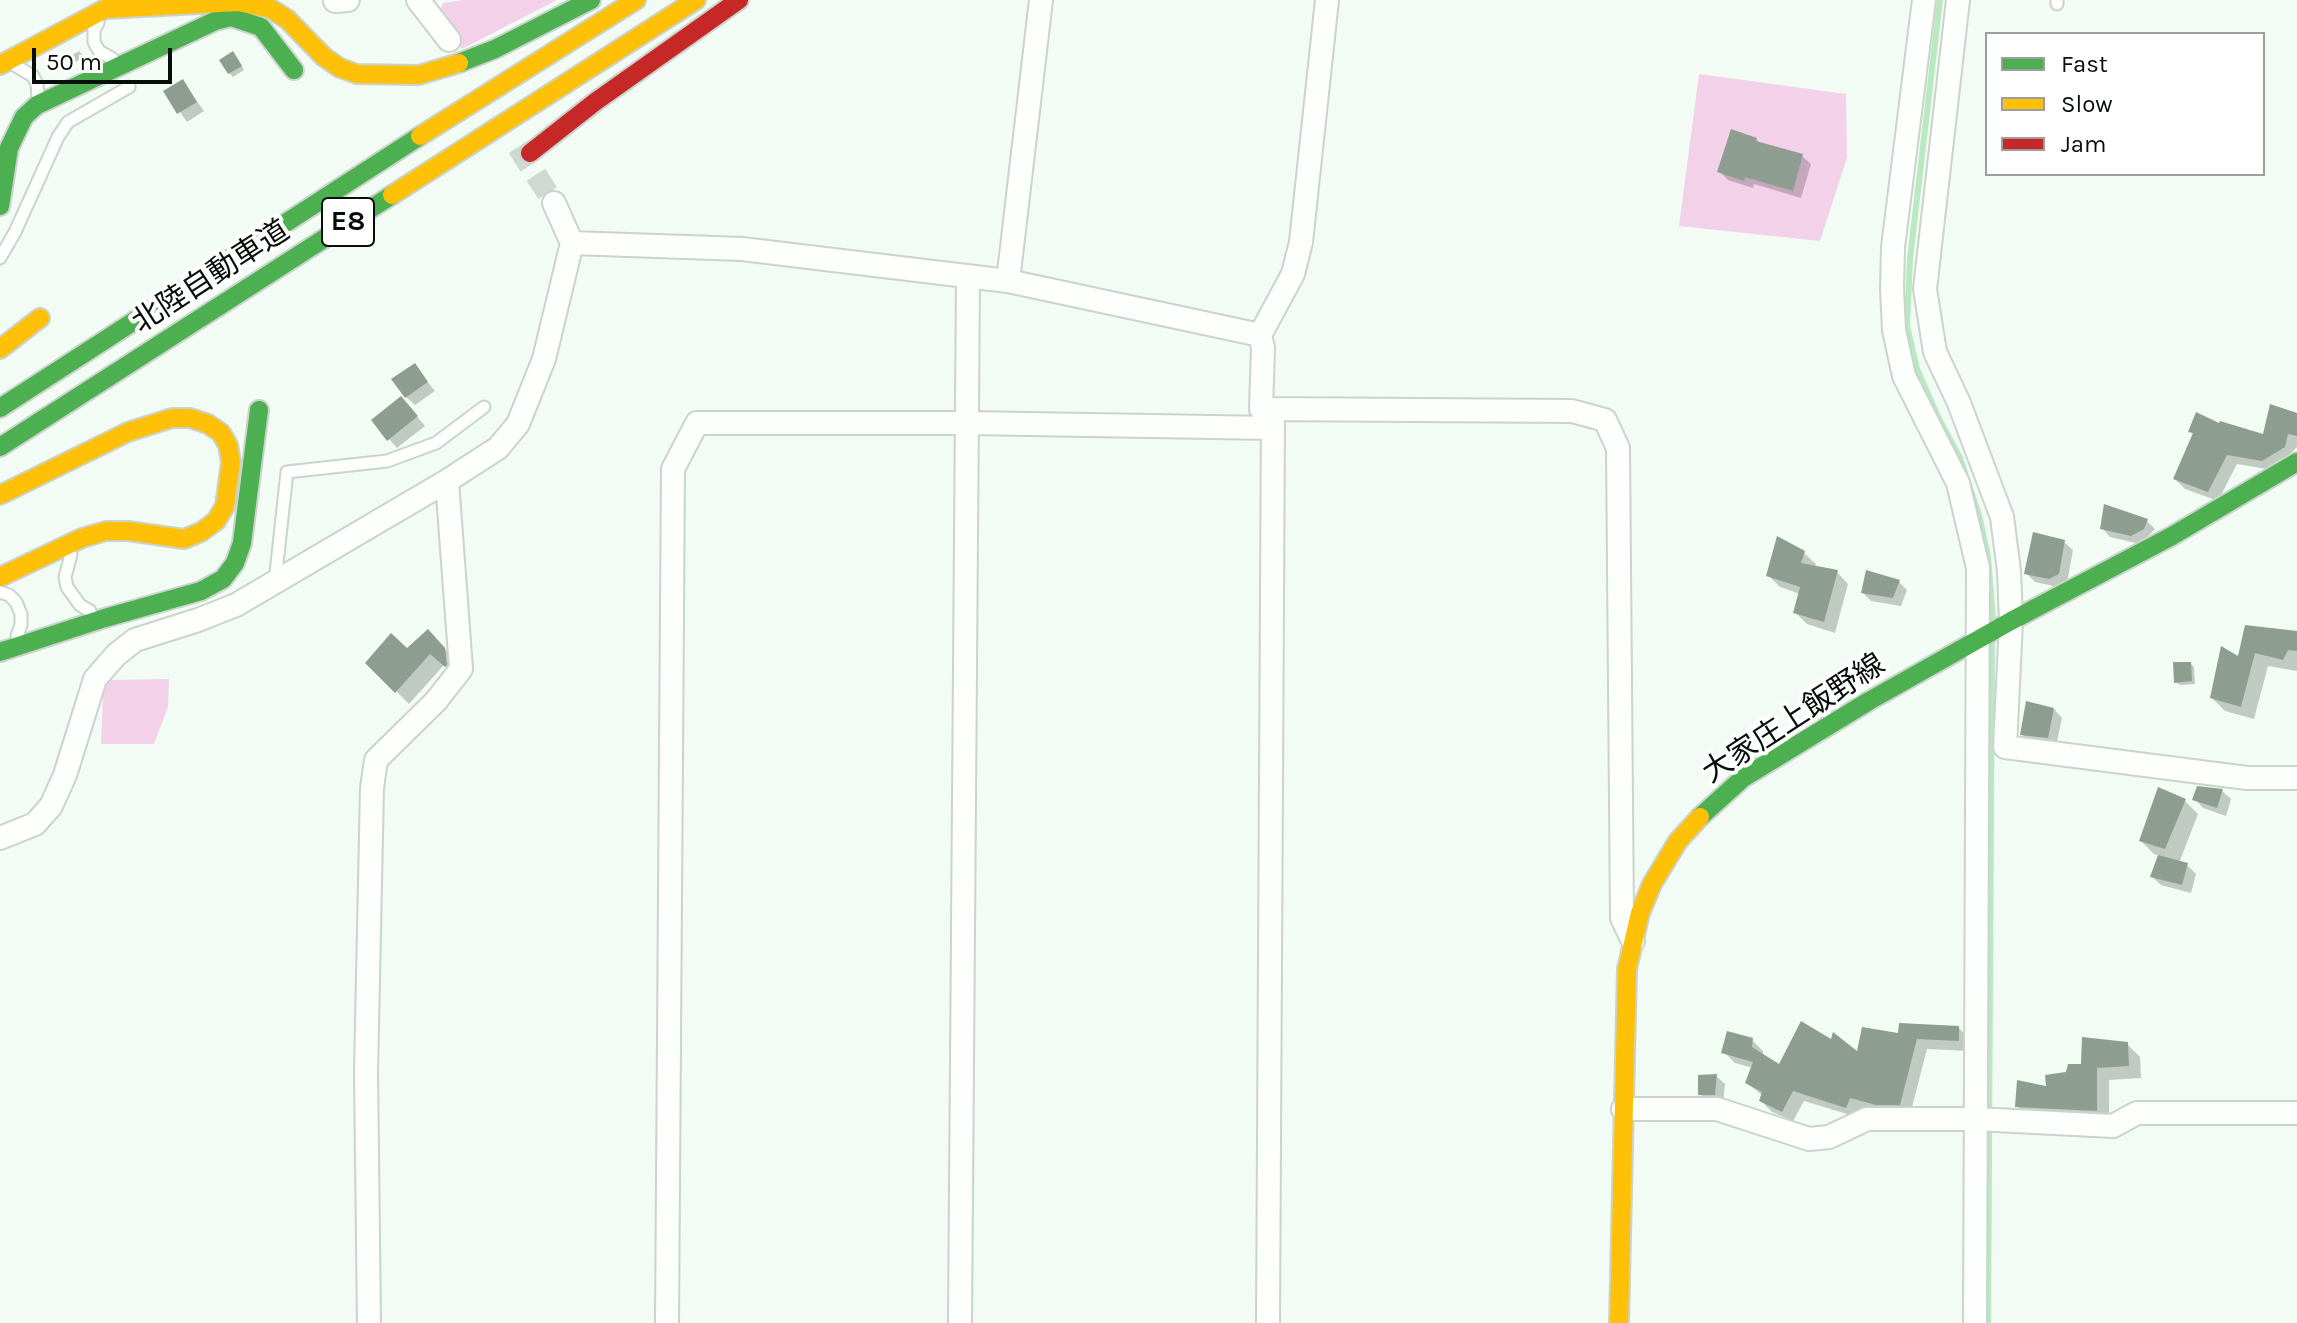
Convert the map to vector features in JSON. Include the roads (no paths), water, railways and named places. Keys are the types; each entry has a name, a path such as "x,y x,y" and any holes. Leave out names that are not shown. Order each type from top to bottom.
{"main road":[{"path":"0,65 105,9 238,2 271,9 287,19 324,57 340,68 357,74 399,76 455,65 495,49 591,0"},
{"name":"北陸自動車道","path":"0,408 299,213 636,0"},
{"name":"北陸自動車道","path":"0,447 696,0"},
{"path":"530,153 606,93 739,0"},
{"path":"0,206 9,148 24,117 37,105 215,21 231,17 261,27 294,70"},
{"path":"271,37 276,50 272,73"},
{"path":"0,349 40,318"},
{"path":"1,652 201,591 223,579 235,563 242,543 259,410"},
{"path":"254,447 262,431 280,414"},
{"path":"0,495 156,421 190,418 208,424 221,433 228,445 231,462 225,506 209,526 184,539 106,531 82,538 0,577"},
{"name":"大家庄上飯野線","path":"1619,1323 1625,995 1640,913 1678,841 1711,805 1756,770 1869,701 2172,536 2297,462"}],"street":[{"path":"335,1 348,0"},
{"path":"418,0 449,40"},
{"path":"1008,281 1041,0"},
{"path":"1274,419 1261,409 1263,348 1260,335 1293,274 1301,242 1327,0"},
{"path":"1924,0 1893,247 1894,330 1904,376 1958,483 1978,568 1981,638 1977,745 1975,1323"},
{"path":"1958,0 1925,289 1935,352 1959,403 2002,517 2009,571 2005,747"},
{"path":"0,838 35,824 51,806 65,775 95,679 116,655 135,640 236,605 498,448 518,424 544,359 572,243 554,203"},
{"path":"572,243 742,249 1008,281 1260,335"},
{"path":"960,1323 968,277"},
{"path":"667,1323 673,469 697,423 1274,419 1572,411 1605,420 1618,448 1622,918 1633,941"},
{"path":"1268,1323 1274,419"},
{"path":"369,1323 366,1072 372,788 376,760 436,701 461,669 447,481"},
{"path":"1977,745 2247,778 2297,778"},
{"path":"1623,1109 1717,1109 1809,1139 1829,1137 1867,1119 1976,1119 2113,1126 2137,1113 2297,1113"}],"lane":[{"path":"123,7 99,21 94,30 94,42 109,59 129,61"},
{"path":"0,65 14,65 33,76 37,84 37,105"},
{"path":"0,258 68,122 129,87"},
{"path":"275,582 287,472 387,461 436,443 484,407"},
{"path":"82,538 67,565 67,587 80,605 105,618"},
{"path":"0,592 16,602 21,614 17,636 1,652"}],"waterway":[{"path":"1940,0 1910,259 1907,326 1917,369 1960,458 1979,515 1988,556 1993,619"},
{"path":"1988,1323 1992,643"}],"tunnel":[{"path":"518,147 554,203"}]}
